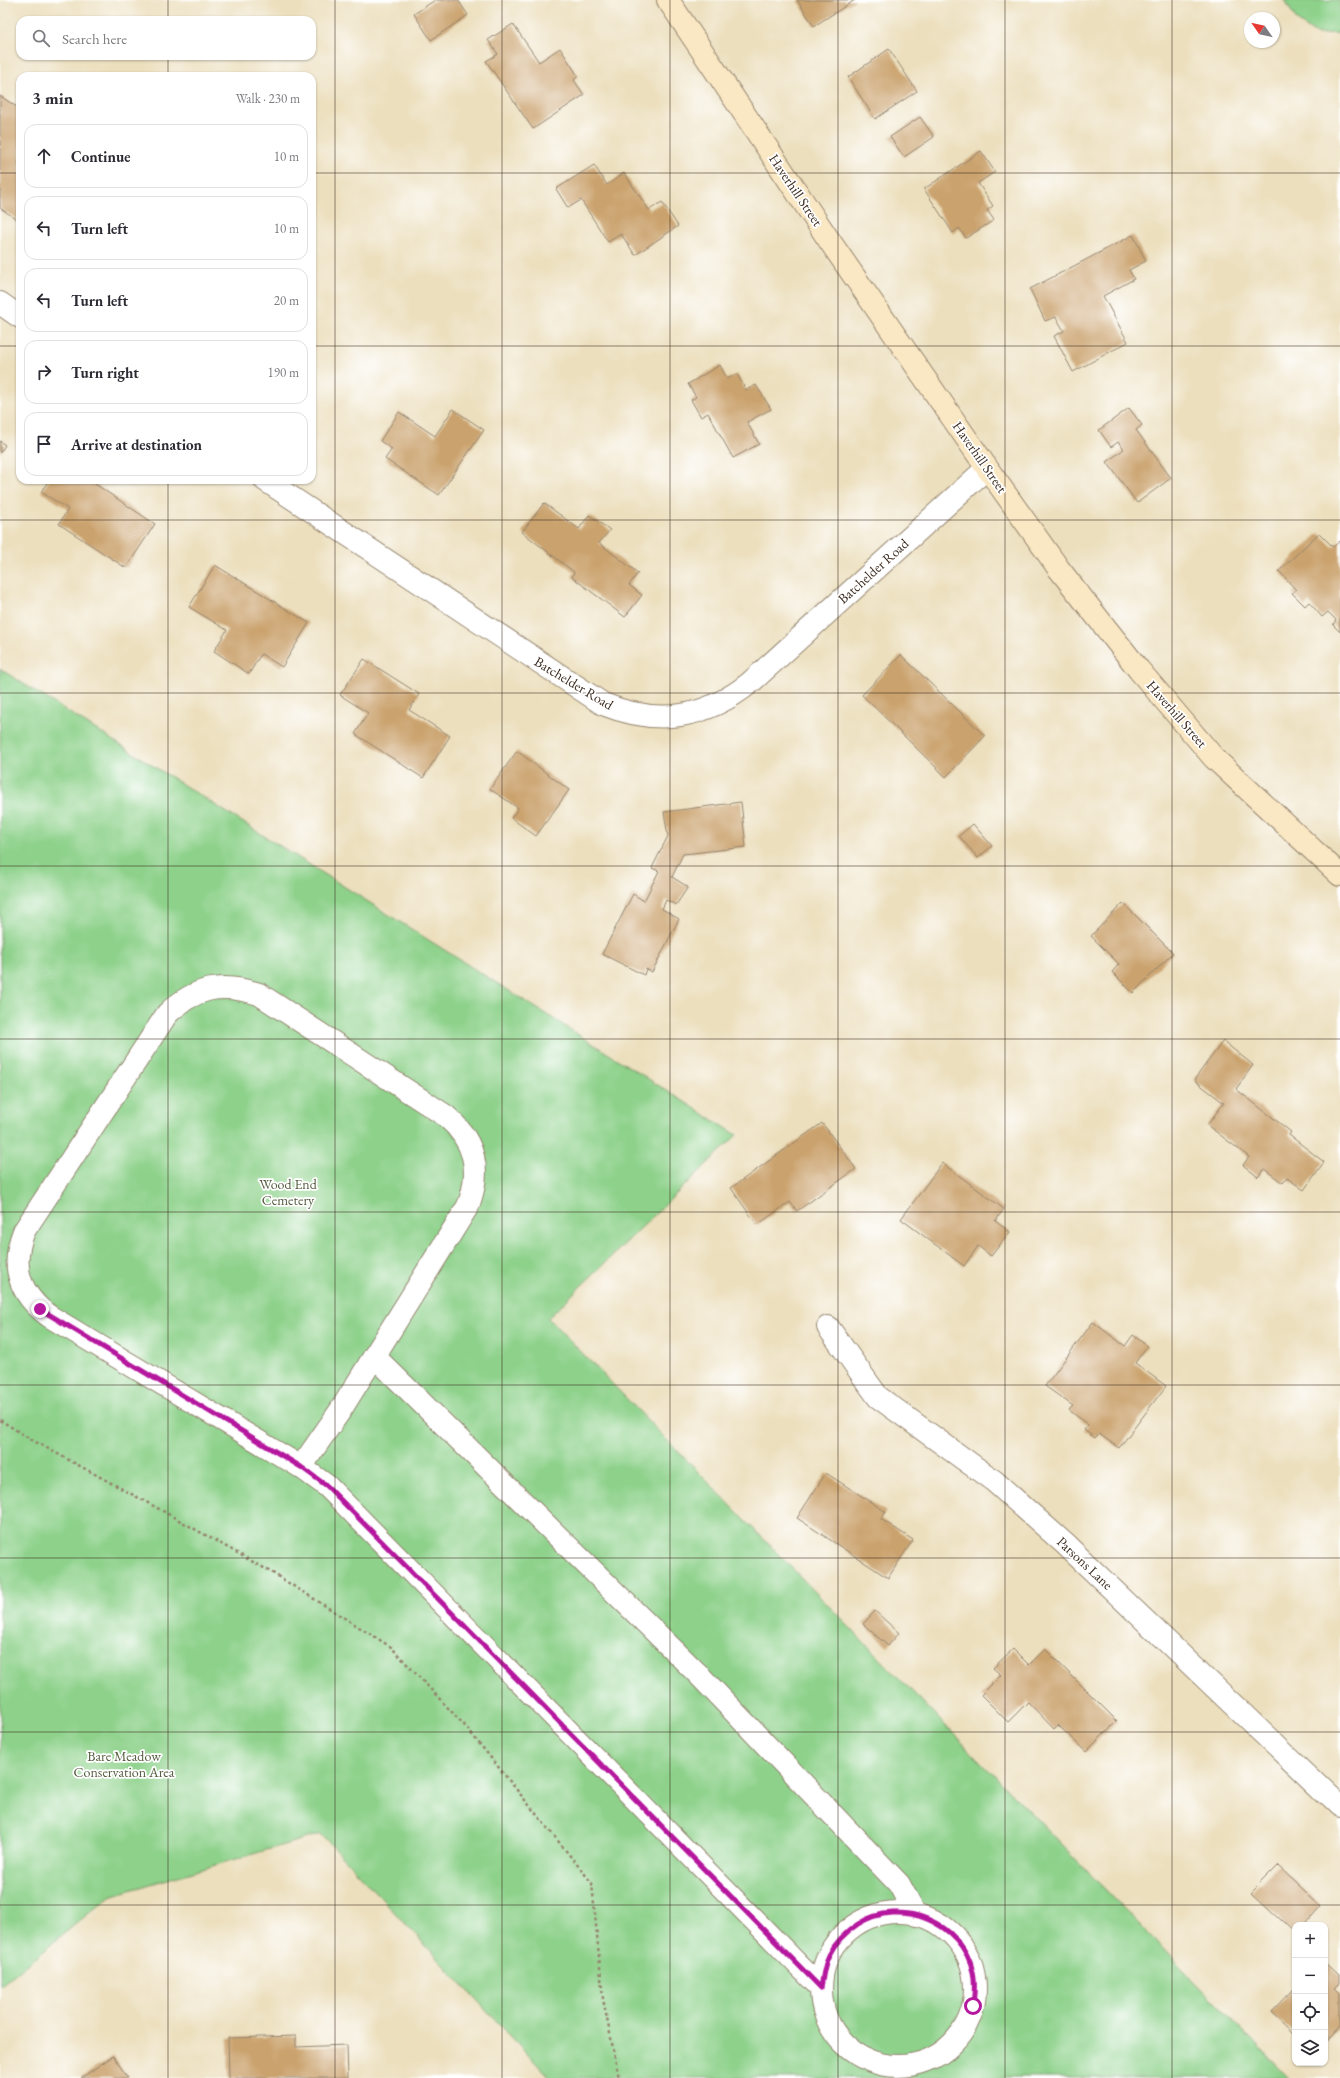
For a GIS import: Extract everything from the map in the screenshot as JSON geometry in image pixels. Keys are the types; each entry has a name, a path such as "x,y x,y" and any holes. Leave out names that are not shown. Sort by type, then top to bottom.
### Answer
{"main road":[{"name":"Haverhill Street","path":"668,0 831,243 987,468 1073,587 1139,670 1204,746 1340,875"}],"street":[{"path":"0,303 16,314"},
{"name":"Batchelder Road","path":"271,484 603,704 637,715 672,717 706,710 732,696 751,682 987,468"},
{"path":"301,1467 340,1411 468,1206 475,1185 476,1174 472,1152 462,1131 446,1116 259,994 247,990 228,988 210,989 198,992 176,1005 160,1024 24,1231 18,1251 19,1273 22,1283 33,1302 49,1316 301,1467 327,1486 821,1988"},
{"name":"Parsons Lane","path":"828,1327 878,1397 961,1455 1006,1491 1065,1544 1340,1807"},
{"path":"374,1356 699,1675 899,1884 916,1914"},
{"path":"899,1912 916,1914 932,1920 946,1929 968,1956 973,1972 975,1990 972,2011 960,2035 949,2047 936,2056 921,2063 911,2072 873,2062 859,2056 846,2046 835,2034 827,2020 822,2004 821,1988 829,1955 839,1940 852,1928 866,1919 882,1914 899,1912"}],"path":[{"path":"0,1420 32,1440 271,1572 391,1647 466,1727 592,1883 603,1999 619,2078"}],"green space":[{"path":"1285,0 1340,0 1340,33 1316,34 1297,21"},
{"name":"Wood End Cemetery","path":"0,669 737,1135 548,1318 1289,2078 550,2078 321,1834 110,1896 0,1986"}],"building":[{"path":"435,0 458,0 468,15 431,40 414,14"},
{"path":"797,0 855,0 814,26"},
{"path":"513,24 539,62 560,48 578,76 574,80 584,95 533,129 486,61 498,54 488,40"},
{"path":"889,49 917,91 875,119 848,77"},
{"path":"0,96 16,106 16,219 0,208"},
{"path":"920,117 934,137 904,157 890,137"},
{"path":"981,151 995,172 978,183 993,206 987,210 994,220 966,238 959,228 953,233 924,189"},
{"path":"594,165 607,185 624,173 649,210 662,202 678,226 635,255 621,234 608,242 581,200 568,208 556,189"},
{"path":"1133,235 1146,261 1129,270 1134,279 1103,296 1128,342 1073,372 1054,336 1064,331 1056,317 1045,321 1030,289"},
{"path":"720,365 727,379 737,374 746,390 756,385 771,409 747,422 759,444 733,458 708,413 701,417 691,400 696,397 688,384"},
{"path":"1129,408 1142,425 1136,430 1171,478 1137,503 1107,462 1124,449 1118,442 1111,447 1099,430"},
{"path":"453,409 484,430 439,495 385,459 392,449 380,441 399,412 435,436"},
{"path":"0,441 5,445 0,453"},
{"path":"46,484 95,484 155,524 126,568 59,524 68,509 41,492"},
{"path":"544,503 579,529 589,515 610,530 599,543 638,573 629,585 642,595 625,617 572,577 574,572 522,532"},
{"path":"1319,533 1333,547 1340,541 1340,632 1333,625 1336,620 1328,612 1322,617 1309,602 1305,606 1292,593 1296,590 1279,571"},
{"path":"215,565 309,623 282,667 261,654 249,674 214,651 227,630 189,607"},
{"path":"901,655 985,736 946,777 862,695"},
{"path":"364,659 419,694 409,710 450,736 423,778 355,734 368,713 340,695"},
{"path":"517,751 569,790 536,836 511,818 518,808 490,789"},
{"path":"741,802 746,847 683,854 672,877 688,887 676,905 666,900 662,909 679,919 652,972 646,969 644,975 602,954 633,894 644,901 659,871 652,868 668,836 664,812"},
{"path":"973,824 992,846 978,858 959,836"},
{"path":"1123,903 1173,953 1133,993 1112,972 1119,964 1091,936"},
{"path":"1223,1041 1253,1065 1236,1089 1291,1132 1289,1135 1324,1162 1304,1190 1287,1178 1283,1183 1264,1169 1258,1177 1243,1165 1249,1157 1207,1125 1224,1103 1194,1080"},
{"path":"822,1123 856,1169 797,1211 790,1202 757,1225 731,1188"},
{"path":"942,1163 1004,1209 995,1221 1010,1232 991,1256 978,1246 964,1266 901,1219"},
{"path":"1093,1322 1125,1346 1133,1335 1147,1346 1135,1363 1166,1386 1119,1448 1099,1434 1095,1438 1084,1430 1088,1425 1069,1410 1073,1406 1045,1386"},
{"path":"826,1473 886,1512 881,1519 913,1540 888,1578 797,1518"},
{"path":"875,1611 899,1633 888,1646 863,1624"},
{"path":"1013,1649 1029,1665 1045,1649 1117,1721 1086,1752 1058,1725 1054,1729 1028,1702 1008,1722 981,1695 1001,1675 993,1668"},
{"path":"1278,1865 1321,1905 1306,1922 1292,1922 1292,1930 1251,1892"},
{"path":"1328,1965 1340,1976 1340,1985 1335,1990 1340,1995 1340,2026 1328,2039"},
{"path":"1292,1990 1292,2032 1271,2012"},
{"path":"296,2036 296,2047 347,2045 348,2078 229,2078 228,2038"},
{"path":"113,2056 128,2078 81,2078"}],"route":[{"path":"40,1309 49,1316 301,1467 327,1486 821,1988 829,1955 839,1940 852,1928 866,1919 882,1914 899,1912 916,1914 932,1920 946,1929 968,1956 973,1972 975,1990 973,2006"}],"park label":[{"name":"Bare Meadow Conservation Area","path":"124,1764"}]}
